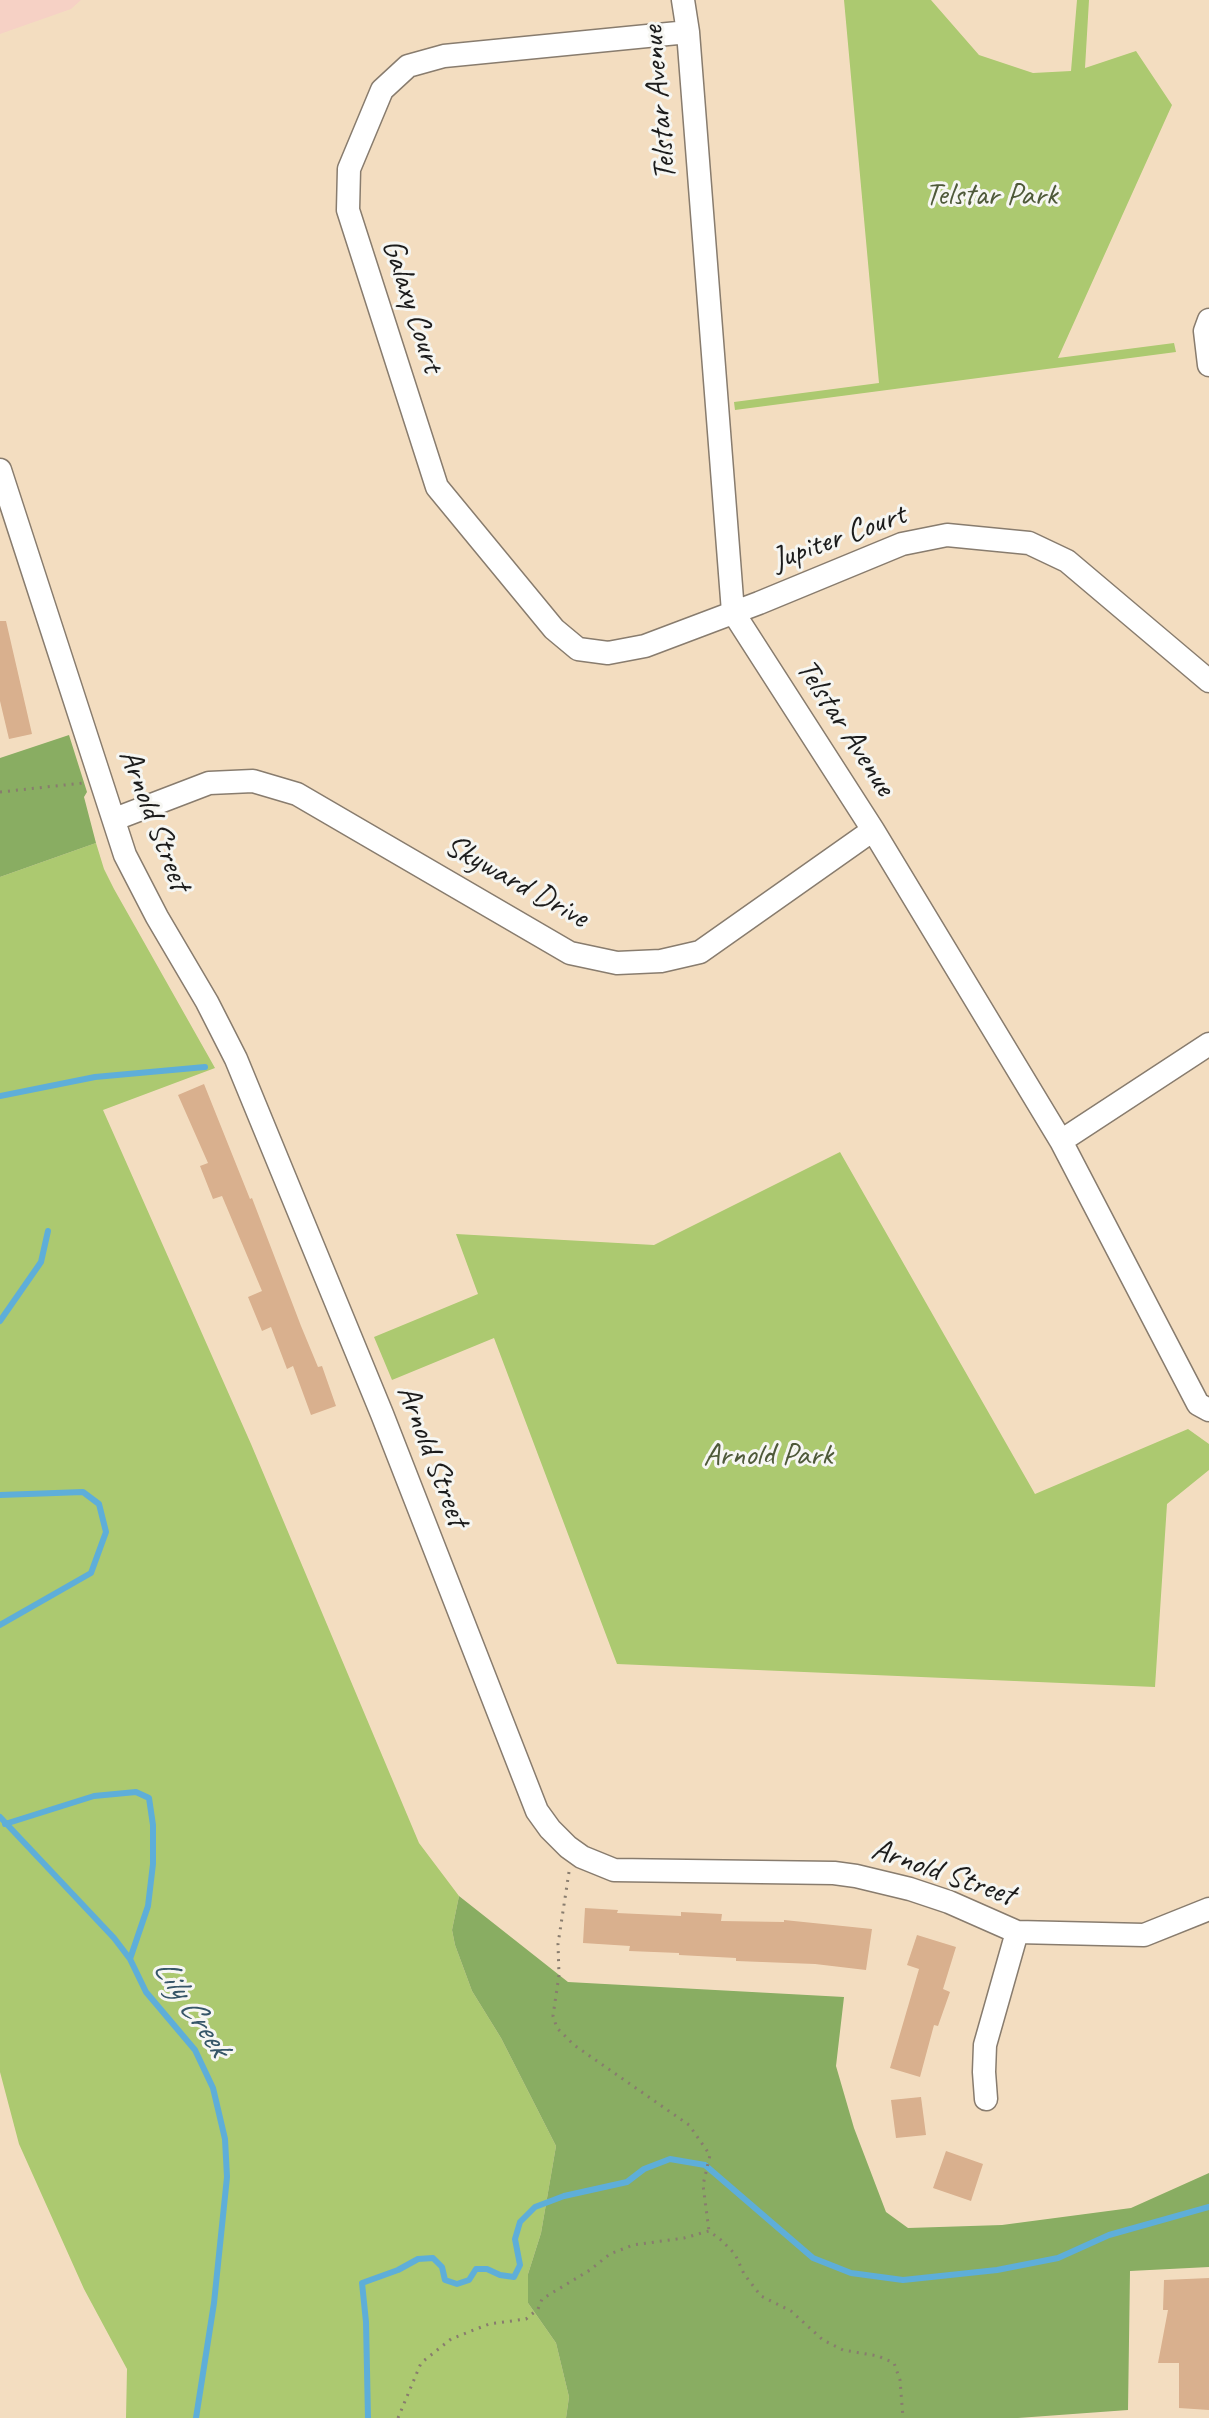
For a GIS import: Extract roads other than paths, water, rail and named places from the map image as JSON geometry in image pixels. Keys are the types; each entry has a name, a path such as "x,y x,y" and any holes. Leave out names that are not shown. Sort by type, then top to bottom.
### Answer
{"street":[{"name":"Telstar Avenue","path":"683,0 733,612 873,830 1061,1141 1198,1404 1209,1410"},
{"name":"Galaxy Court","path":"688,32 444,56 408,66 382,90 349,169 348,210 437,487 554,629 578,649 608,653 645,646 733,612"},
{"path":"1209,320 1205,331 1209,365"},
{"name":"Arnold Street","path":"0,470 8,524 103,781 125,855 236,1059 377,1400 537,1811 550,1829 572,1851 614,1870 834,1873 856,1876 949,1902 1017,1932 1144,1935 1209,1909"},
{"name":"Jupiter Court","path":"733,612 902,544 947,535 1029,543 1067,561 1209,681"},
{"name":"Skyward Drive","path":"115,819 209,783 253,781 297,794 570,953 617,963 661,961 700,952 873,830"},
{"path":"1061,1141 1209,1044"},
{"path":"986,2099 985,2045 1017,1932"}],"waterway":[{"path":"0,1096 95,1077 205,1067"},
{"path":"0,1321 41,1262 48,1231"},
{"path":"0,1495 83,1492 99,1504 106,1532 91,1573 0,1625"},
{"path":"5,1824 94,1796 136,1792 149,1798 153,1864 148,1906 130,1959"},
{"name":"Lily Creek","path":"0,1817 114,1938 130,1959 146,1992 195,2050 213,2088 225,2139 227,2177 214,2303 196,2418"},
{"path":"368,2418 362,2283 418,2259 433,2258 442,2267 445,2280 457,2284 469,2280 476,2269 514,2277 520,2265 515,2239 520,2222 535,2207 564,2196 627,2182 644,2169 670,2159 705,2165 813,2258 851,2273 903,2280 997,2270 1058,2258 1109,2235 1209,2207"}],"park label":[{"name":"Telstar Park","path":"991,196"},
{"name":"Arnold Park","path":"768,1456"}]}
